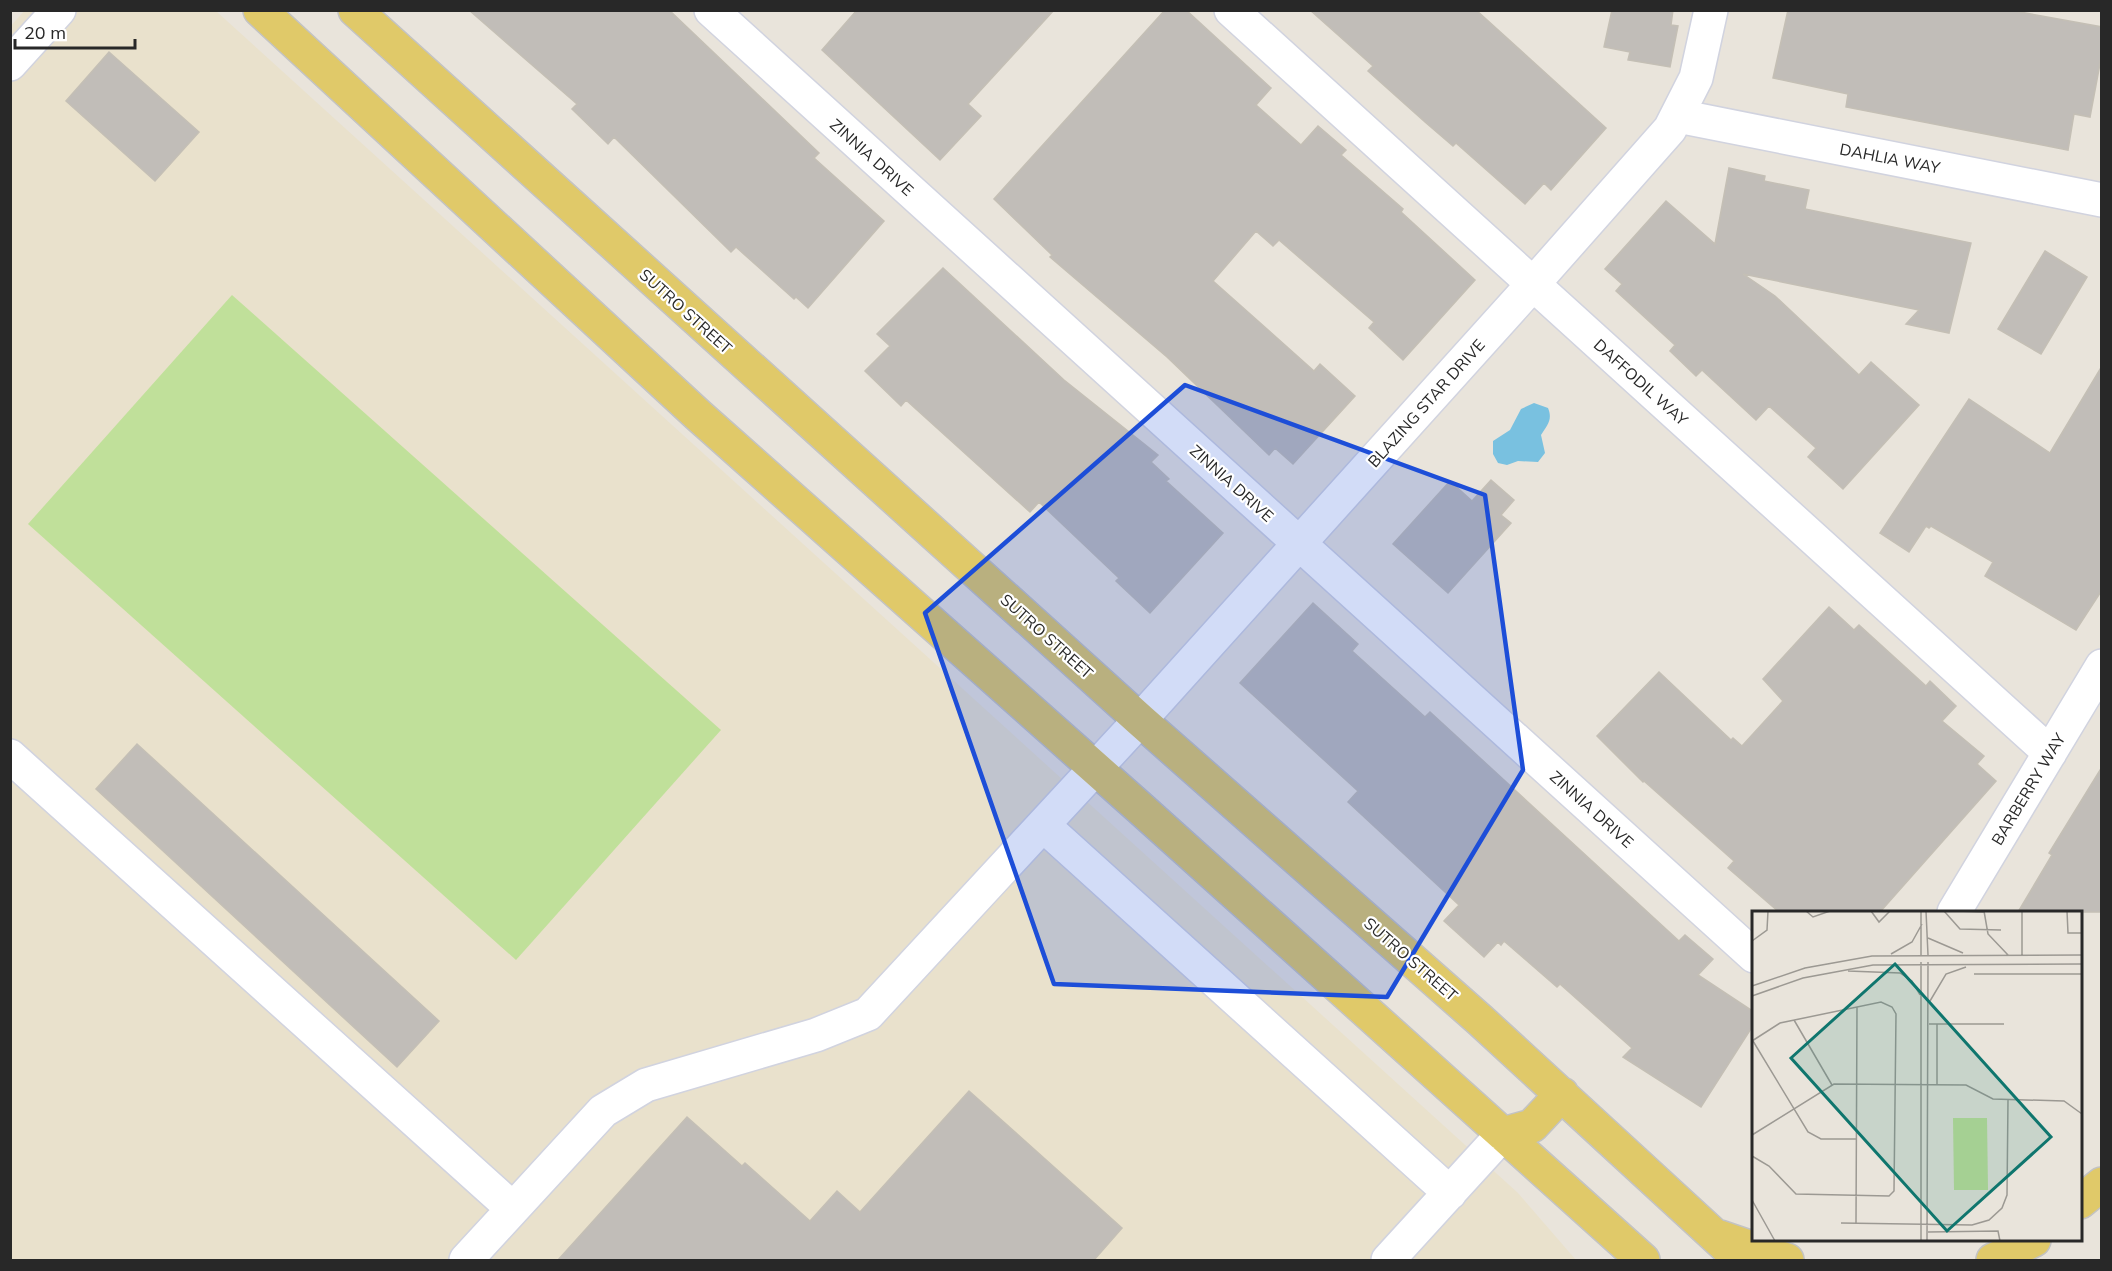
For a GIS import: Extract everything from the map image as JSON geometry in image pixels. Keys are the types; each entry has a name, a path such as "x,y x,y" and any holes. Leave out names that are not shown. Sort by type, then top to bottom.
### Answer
{"main road":[{"path":"260,10 698,415 1642,1260"},
{"name":"SUTRO STREET","path":"355,10 1140,720 1562,1094 1741,1260"},
{"path":"1503,1134 1532,1126 1562,1094"},
{"path":"2082,1200 2102,1184"},
{"path":"1710,1233 1787,1260"},
{"path":"1993,1260 2030,1241"}],"street":[{"path":"10,64 59,10"},
{"name":"ZINNIA DRIVE","path":"711,10 1752,954"},
{"name":"DAFFODIL WAY","path":"1231,10 2050,753"},
{"name":"BLAZING STAR DRIVE","path":"466,1260 603,1111 646,1085 816,1035 868,1014 1140,720 1670,129 1696,78 1711,10"},
{"name":"DAHLIA WAY","path":"1678,116 2102,200"},
{"name":"BARBERRY WAY","path":"1955,911 2102,666"},
{"path":"10,756 513,1209"},
{"path":"1043,825 1450,1193"},
{"path":"1388,1260 1503,1134"}],"highlighted area":[{"path":"1185,385 1485,495 1523,770 1387,997 1054,984 925,613"}],"shaded area":[{"path":"25,10 216,11 1518,1193 1576,1260 11,1260 10,27"}],"green space":[{"path":"232,295 721,730 516,960 28,524"}],"water":[{"path":"1534,403 1548,408 1550,416 1541,435 1545,453 1538,462 1518,461 1507,465 1498,463 1493,454 1493,441 1510,430 1521,409"}],"building":[{"path":"469,10 669,10 819,153 814,158 884,221 808,308 796,297 794,299 736,247 731,252 614,137 608,144 572,109 577,104"},
{"path":"857,10 1054,10 968,104 981,116 940,160 822,50"},
{"path":"1165,10 1186,10 1271,88 1256,105 1301,145 1318,126 1346,150 1341,155 1403,209 1401,212 1475,280 1403,360 1369,328 1374,322 1279,240 1273,246 1256,231 1213,281 1314,371 1320,364 1355,396 1293,464 1275,448 1269,455 1167,357 1050,257 1052,255 994,199"},
{"path":"1310,10 1476,10 1606,128 1551,190 1544,183 1525,204 1456,143 1453,146 1368,71 1373,66"},
{"path":"1612,10 1673,10 1671,25 1678,26 1670,67 1628,60 1630,52 1604,47"},
{"path":"1788,10 2009,10 2102,27 2102,53 2090,117 2074,114 2068,150 1846,107 1848,94 1773,78"},
{"path":"109,52 199,132 155,181 66,101"},
{"path":"1729,168 1765,176 1764,181 1809,190 1805,209 1971,243 1949,333 1906,324 1919,310 1743,274 1775,296 1859,375 1871,362 1919,405 1843,489 1808,457 1816,448 1769,406 1756,420 1702,370 1696,376 1670,351 1675,345 1616,291 1622,284 1605,269 1666,201 1715,244"},
{"path":"2045,251 2087,277 2041,354 1998,329"},
{"path":"943,268 1064,380 1158,455 1151,462 1169,479 1166,481 1223,533 1150,613 1116,581 1119,578 1039,502 1030,512 906,400 901,406 865,371 890,346 877,334"},
{"path":"2102,366 2102,590 2076,630 1985,576 1993,562 1931,526 1929,528 1926,526 1909,552 1880,533 1969,399 2050,453"},
{"path":"1491,480 1514,500 1501,515 1511,523 1448,593 1393,544 1450,481 1472,501"},
{"path":"1313,603 1358,644 1352,651 1425,717 1430,712 1679,941 1685,935 1713,959 1698,975 1752,1011 1752,1027 1701,1107 1623,1057 1632,1048 1560,984 1557,987 1504,941 1501,945 1498,942 1484,957 1444,921 1459,905 1348,802 1358,791 1240,683"},
{"path":"1829,607 1854,630 1859,625 1926,686 1930,681 1956,706 1942,721 1984,756 1977,764 1996,781 1881,911 1778,911 1728,868 1734,861 1643,782 1597,736 1659,672 1731,740 1733,738 1742,746 1783,701 1763,679"},
{"path":"137,744 439,1021 397,1067 96,789"},
{"path":"2102,767 2102,912 2019,911 2052,855 2049,853"},
{"path":"969,1091 1122,1228 1094,1260 558,1260 687,1117 742,1166 745,1163 810,1221 837,1191 860,1212"}]}
